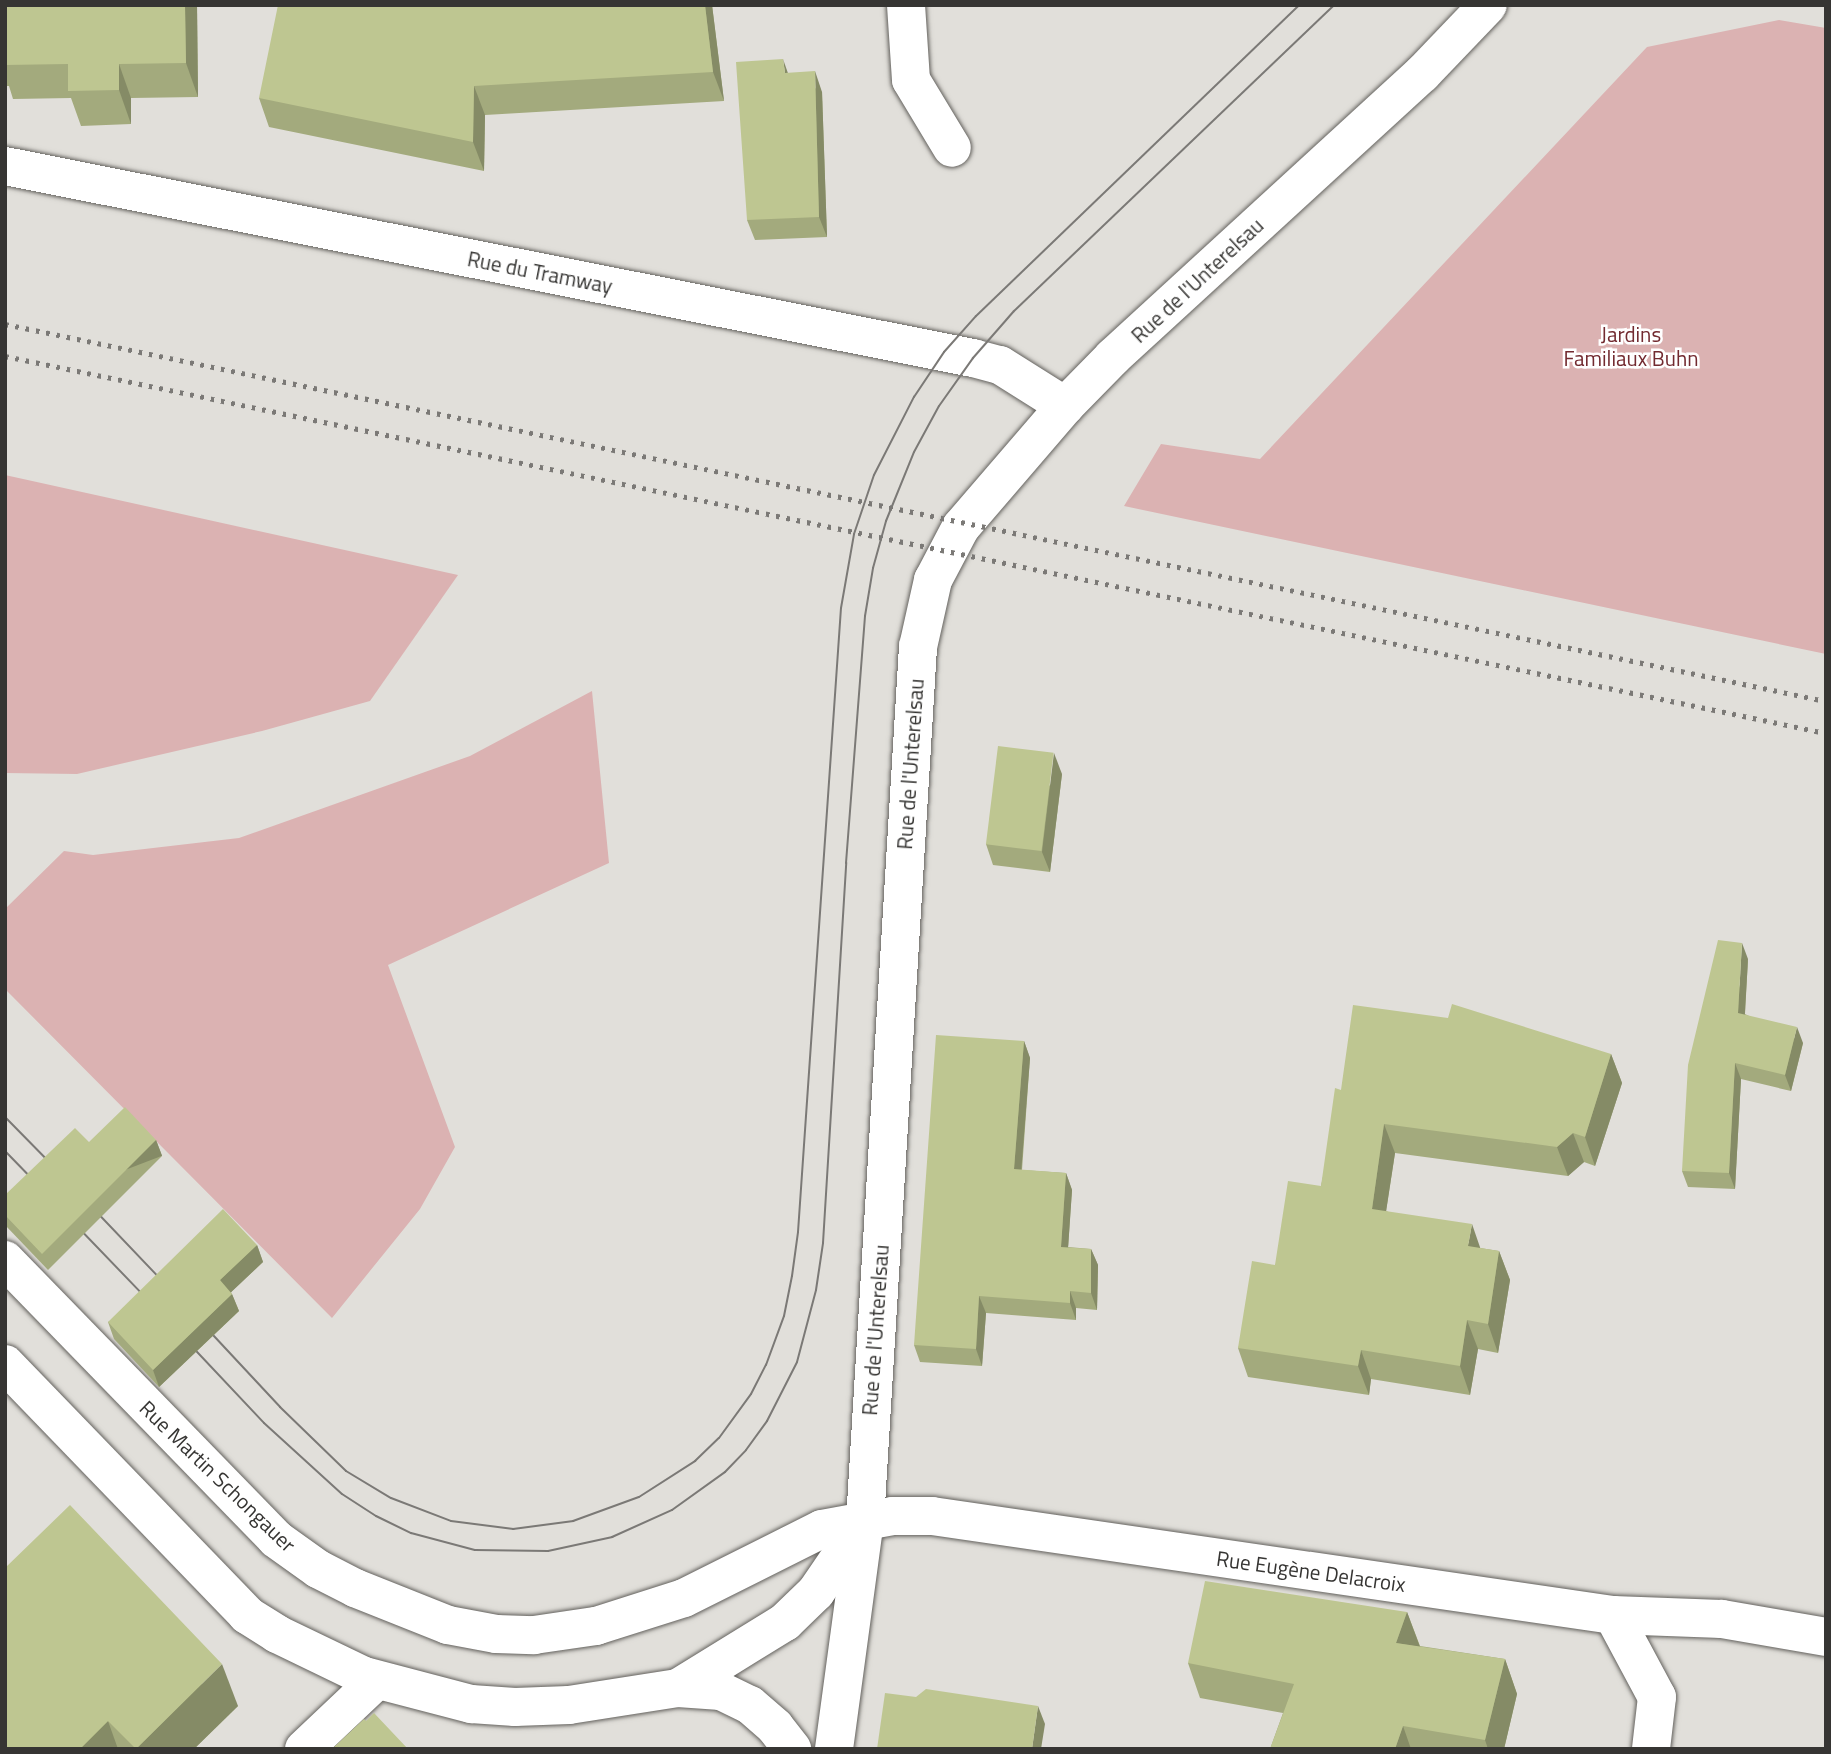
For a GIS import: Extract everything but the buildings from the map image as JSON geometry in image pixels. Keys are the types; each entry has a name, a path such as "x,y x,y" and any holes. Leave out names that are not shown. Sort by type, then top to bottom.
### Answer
{"street":[{"path":"906,5 911,80 952,148"},
{"name":"Rue de l'Unterelsau","path":"834,1749 864,1521 918,648 922,619 937,571 961,527 1065,406 1113,357 1422,74 1488,5"},
{"name":"Rue du Tramway","path":"5,166 973,358 1000,365 1065,406"},
{"name":"Rue Martin Schongauer","path":"5,1260 276,1539 318,1569 355,1588 448,1625 496,1634 534,1635 596,1626 684,1598 822,1529 864,1521"},
{"path":"5,1364 247,1615 311,1651 377,1680 471,1704 515,1707 569,1705 678,1688 721,1691 750,1705 775,1727 792,1749"},
{"name":"Rue Eugène Delacroix","path":"864,1521 893,1516 932,1516 1613,1615 1722,1619 1826,1637"},
{"path":"678,1688 785,1622 816,1592 864,1521"},
{"path":"1613,1615 1657,1697 1651,1749"},
{"path":"304,1749 377,1680"}],"green space":[{"name":"Jardins Familiaux Buhn","path":"1779,20 1826,28 1826,654 1124,506 1161,444 1260,459 1647,47"},
{"path":"5,475 458,575 370,701 262,731 77,774 5,773"},
{"path":"592,691 609,863 388,965 455,1147 420,1209 332,1318 5,989 5,909 64,851 93,855 239,838 470,756"}],"tram line":[{"path":"199,1320 280,1407 346,1471 391,1498 451,1521 513,1529 573,1521 639,1497 695,1461 719,1438 751,1394 766,1365 784,1316 792,1276 798,1232 841,608 854,534 874,475 914,397 944,352 976,316 1299,5"},
{"path":"183,1337 264,1423 342,1494 376,1516 411,1533 475,1550 548,1551 612,1537 672,1510 725,1472 746,1450 767,1421 797,1362 816,1290 823,1243 846,863 865,616 873,568 886,521 914,452 939,406 973,358 1014,311 1334,5"},
{"path":"5,1117 57,1170"},
{"path":"5,1151 41,1188"},
{"path":"88,1203 170,1289"},
{"path":"72,1221 152,1304"}],"railway":[{"path":"5,324 1826,701"},
{"path":"5,356 1826,733"}]}
